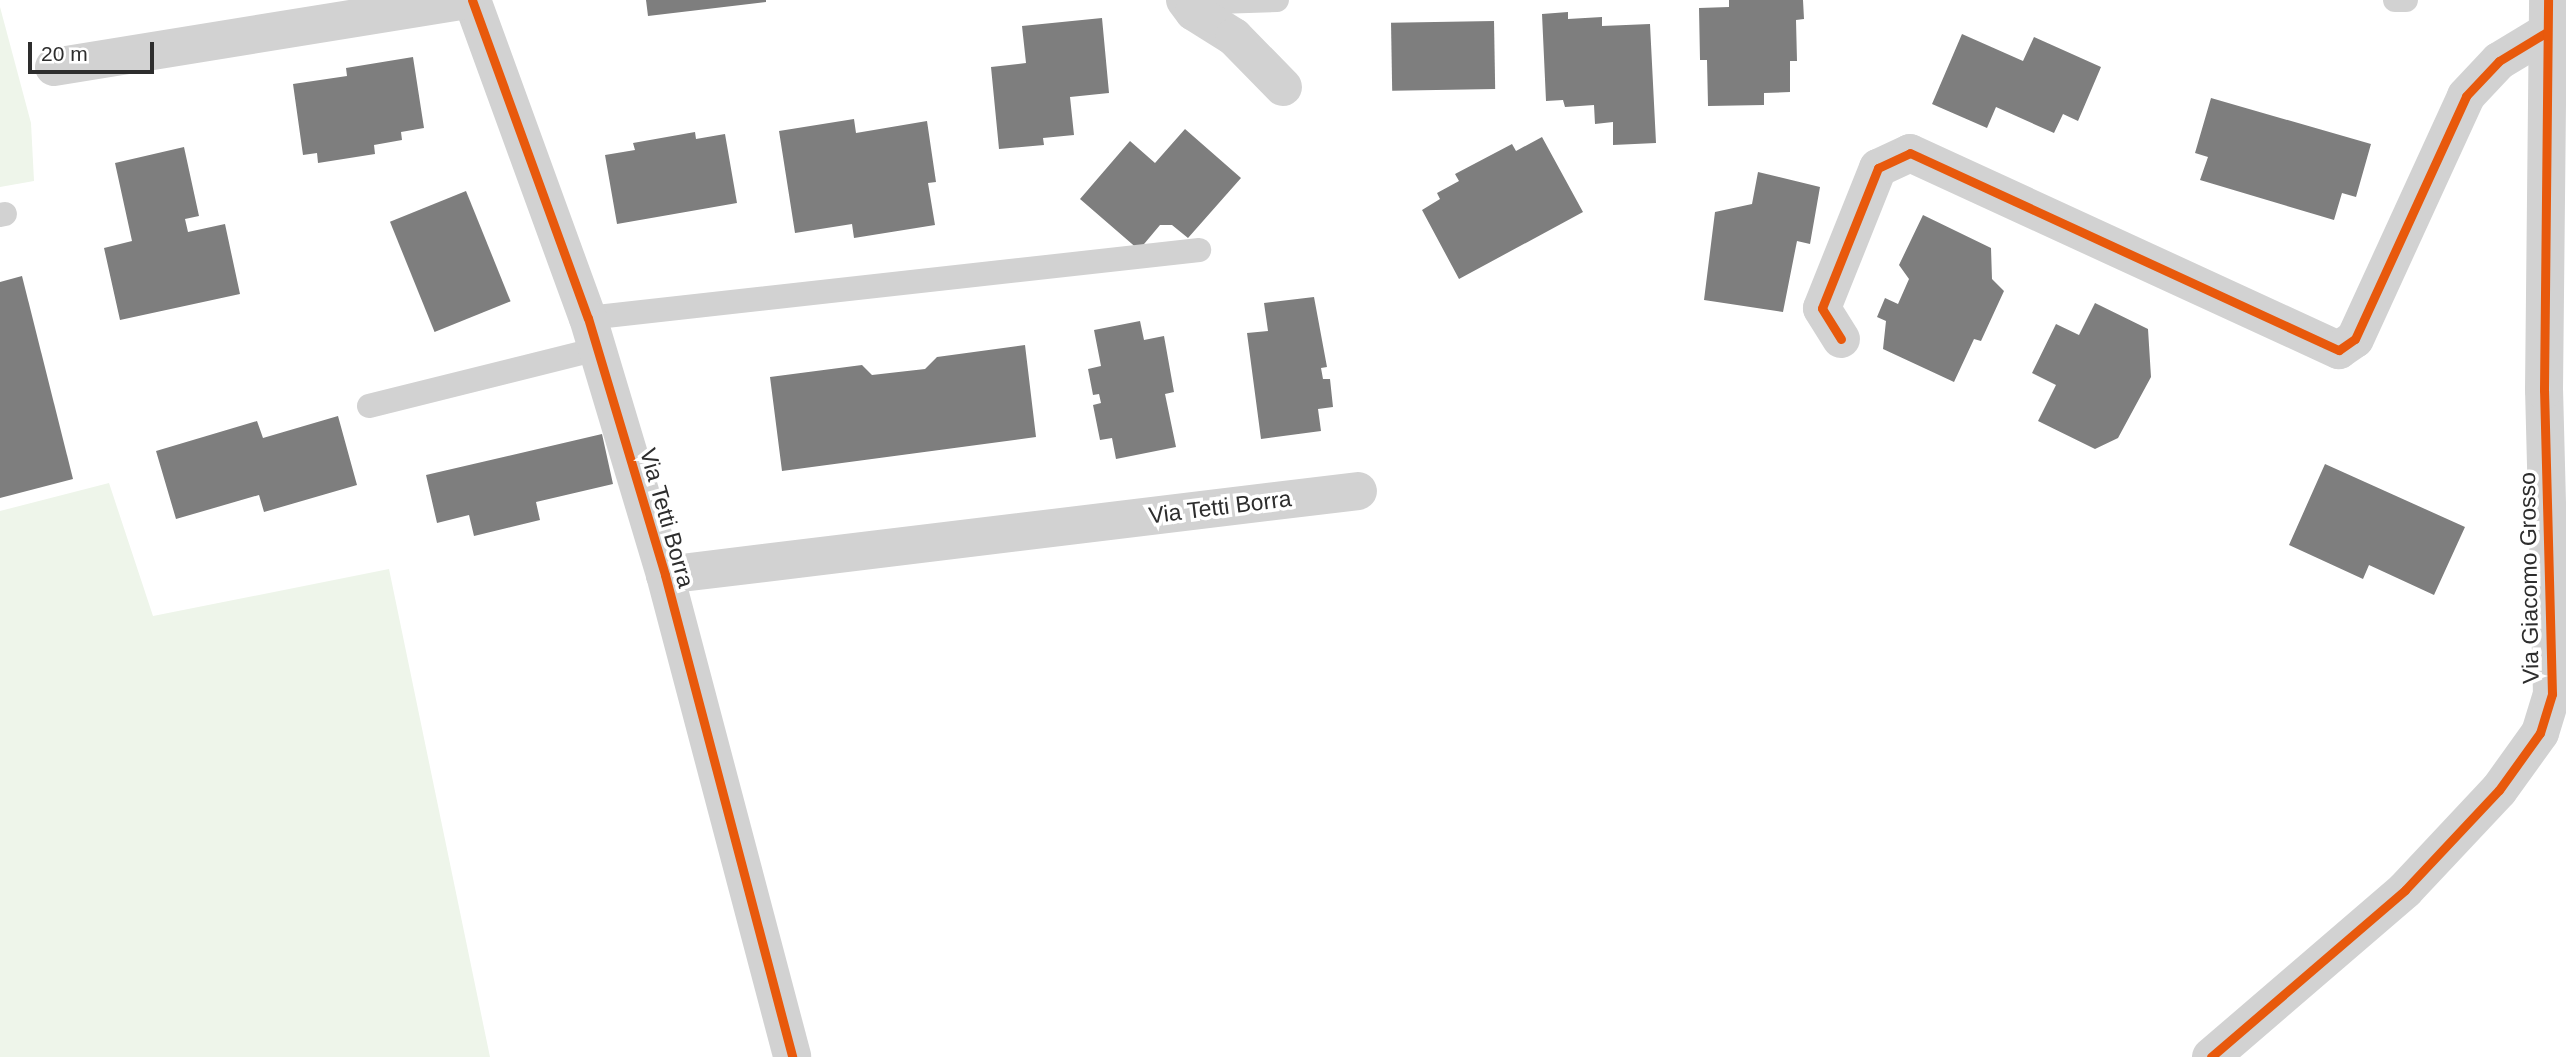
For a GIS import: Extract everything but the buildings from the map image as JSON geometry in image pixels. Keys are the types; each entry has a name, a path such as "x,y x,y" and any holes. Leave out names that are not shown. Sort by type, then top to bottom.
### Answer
{"street":[{"path":"54,67 466,0"},
{"name":"Via Tetti Borra","path":"472,0 593,334 665,575 792,1057"},
{"path":"1206,1 1234,37 1283,87"},
{"path":"1841,339 1822,308 1878,168 1910,153 2339,349 2355,340 2466,96 2547,16"},
{"name":"Via Giacomo Grosso","path":"2211,1057 2404,890 2499,790 2540,733 2552,694 2555,390 2555,226 2547,16"},
{"name":"Via Tetti Borra","path":"665,575 1358,491"}],"lane":[{"path":"1206,1 1277,0"},
{"path":"2395,0 2406,0"},
{"path":"369,406 593,334 1199,250"}],"shaded area":[{"path":"0,7 31,123 34,181 0,187"},
{"path":"109,483 153,616 389,569 490,1057 0,1057 0,511"}],"cycle path":[{"path":"472,0 588,318 665,575 792,1057"},
{"path":"2211,1057 2405,890 2499,790 2540,733 2552,694 2544,390 2548,0"},
{"path":"1841,339 1822,308 1878,168 1910,153 2339,350 2355,339 2466,96 2499,61 2547,32"}]}
